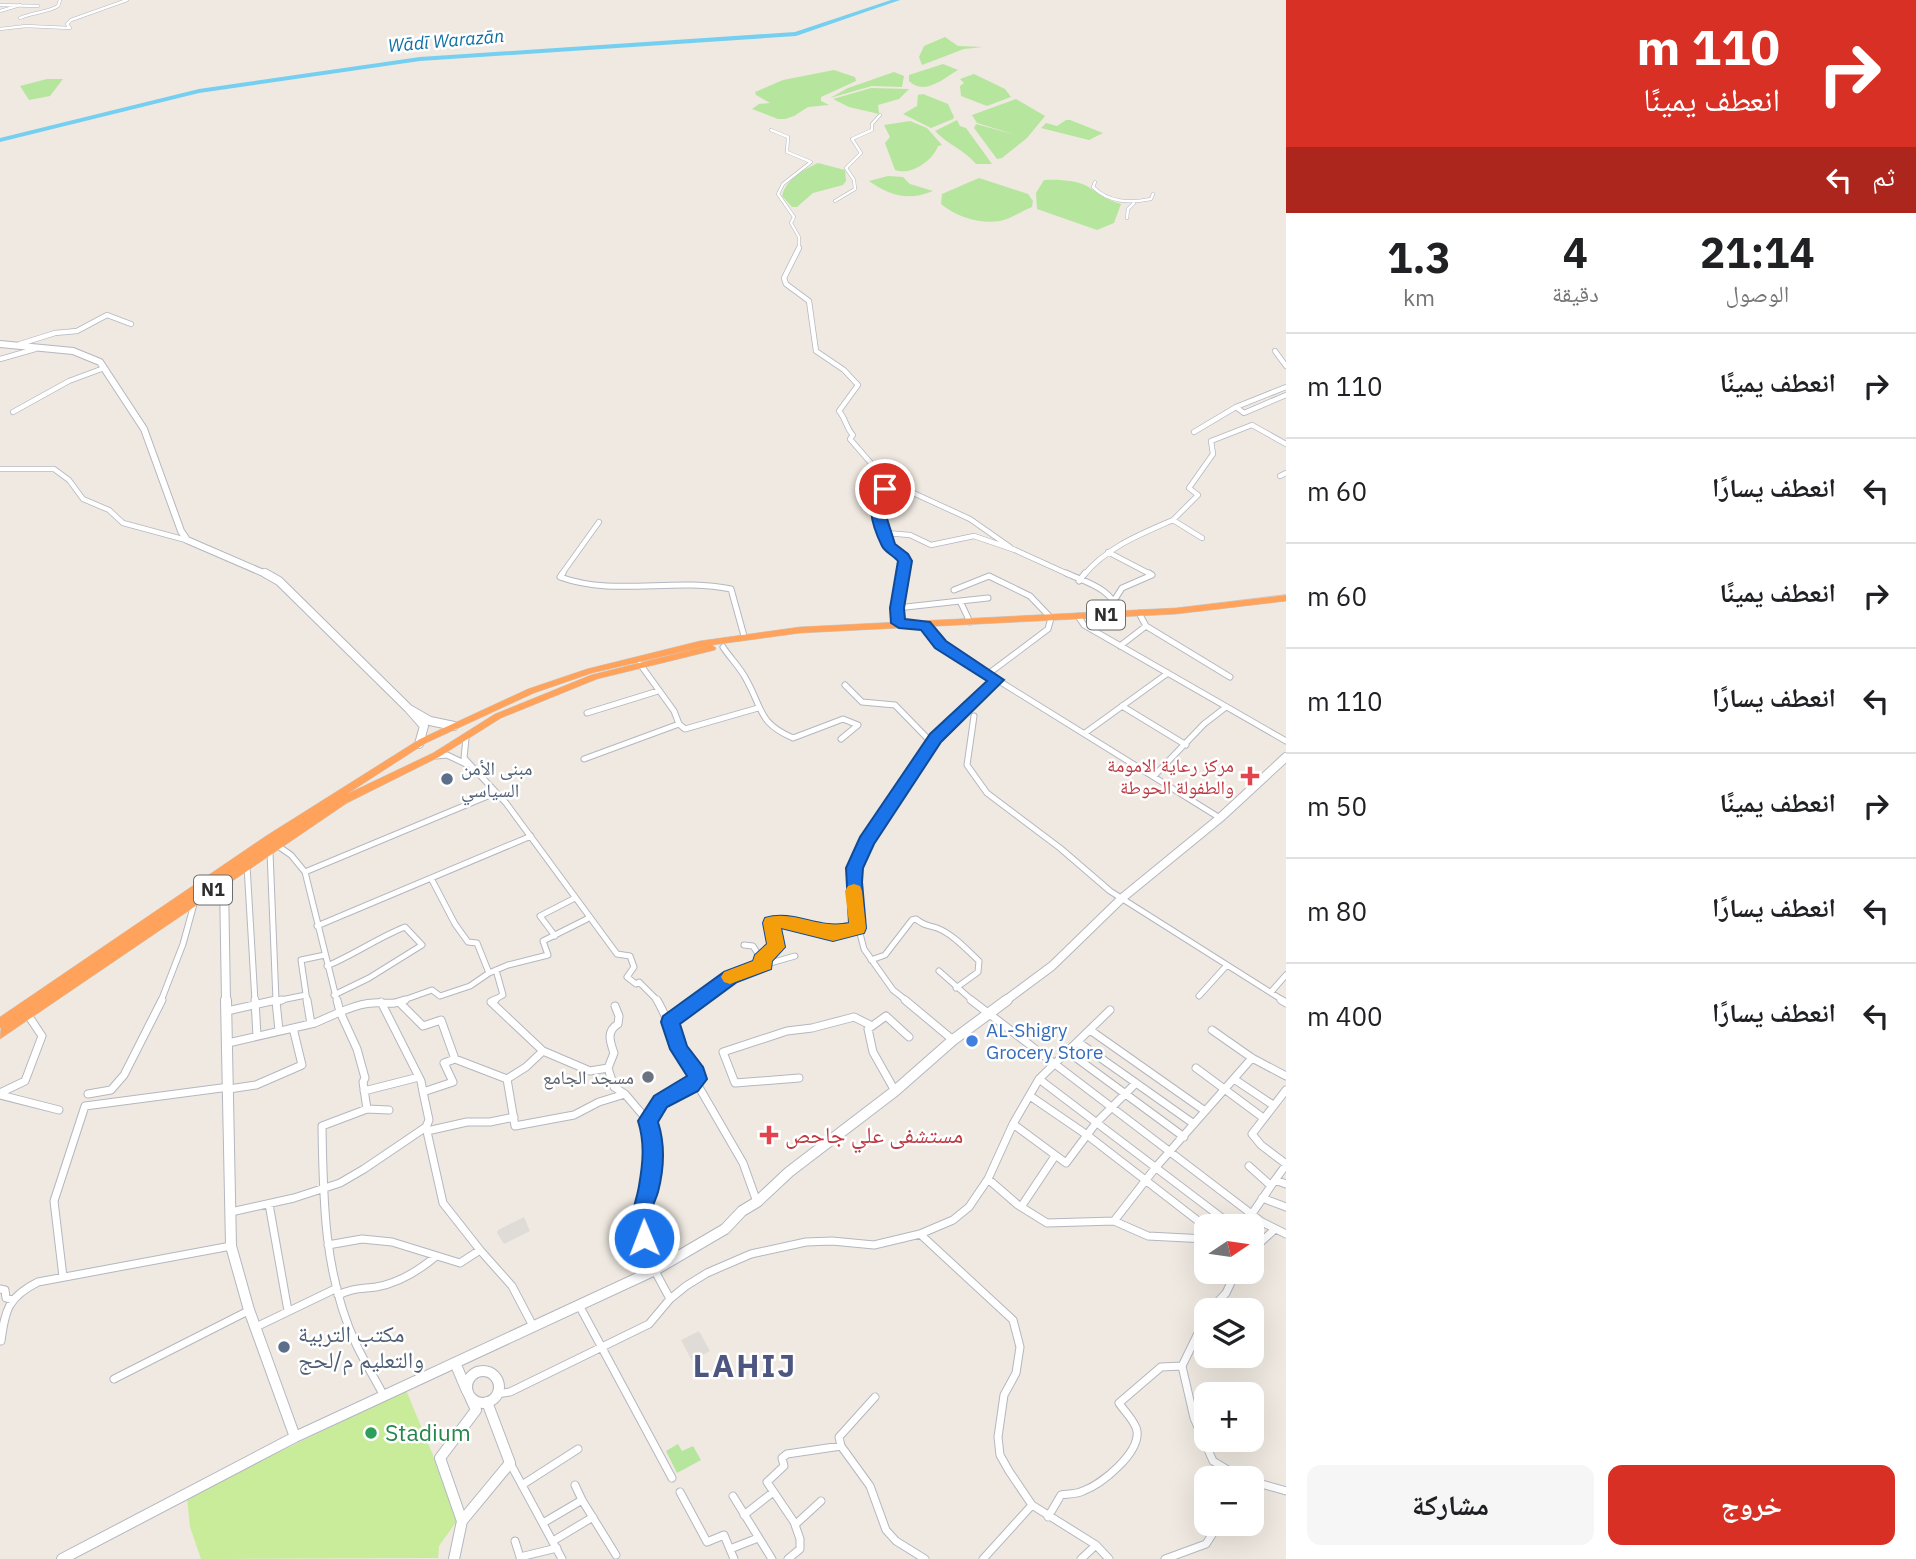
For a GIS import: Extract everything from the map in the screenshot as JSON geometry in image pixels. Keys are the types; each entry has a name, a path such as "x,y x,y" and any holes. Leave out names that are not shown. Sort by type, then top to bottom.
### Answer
{"highway":[{"name":"N1","path":"0,1034 344,800 433,757 498,716 564,687 640,664 723,647 925,625 1139,613 1286,598"},
{"name":"N1","path":"0,1023 270,839 419,744 531,691 659,652 744,636 899,623 925,625"},
{"path":"454,726 463,725 469,728 470,733 466,738"},
{"path":"419,744 416,748 418,753 424,757 433,757"}],"street":[{"path":"0,12 30,0"},
{"path":"20,18 37,11 49,11 58,6 60,0"},
{"path":"101,8 113,0 120,2"},
{"path":"0,29 27,26 52,30 70,28 67,24 71,20 127,0"},
{"path":"1,1 38,6"},
{"path":"10,22 15,28"},
{"path":"835,201 855,188 854,180 846,168 861,153 852,139 872,130 872,124 880,115"},
{"path":"771,130 788,137 787,152 811,162 783,184 778,194 794,217 791,223 799,235 801,245 784,278 786,284 809,301 812,327 818,340 816,351 836,363 858,385 839,411 853,435 850,439 875,465 885,484 885,489 876,500 876,506 888,546 904,556 905,561 897,608 899,623"},
{"path":"1095,182 1093,187 1103,195 1135,203"},
{"path":"1127,218 1128,209 1135,203 1151,199 1153,194"},
{"path":"20,344 55,333 76,331 107,315 131,324"},
{"path":"0,344 41,346 89,356 100,362 144,429 181,531 187,540"},
{"path":"0,359 41,346"},
{"path":"1275,351 1286,366"},
{"path":"13,412 40,395 76,380 84,373 104,368"},
{"path":"1195,432 1236,407 1286,387"},
{"path":"1236,407 1244,413 1286,396"},
{"path":"1079,581 1091,565 1108,552 1173,520 1198,495 1189,488 1195,475 1213,454 1211,441 1252,425 1286,444"},
{"path":"0,469 54,469 69,480 83,499 110,510 123,523 187,540 279,581 424,726 419,744"},
{"path":"1280,476 1286,473"},
{"path":"885,484 898,486 970,519 1012,550"},
{"path":"1173,520 1202,538"},
{"path":"599,522 560,577 572,582 620,589 667,583 712,585 732,589 744,636"},
{"path":"886,533 910,535 930,545 974,536 1105,591 1115,598 1120,614"},
{"path":"1108,552 1152,576 1122,588 1115,598"},
{"path":"954,590 989,576 1017,587 1043,605 1051,618 1048,629 988,674"},
{"path":"897,608 988,598"},
{"path":"960,601 970,622"},
{"path":"1139,613 1146,626 1230,677"},
{"path":"1078,616 1084,625 1286,741"},
{"path":"925,625 940,645 1220,818"},
{"path":"1120,646 1146,626"},
{"path":"723,647 739,668 758,708 773,731 793,738 843,719 858,724 841,739"},
{"path":"640,664 685,729 758,708"},
{"path":"1085,733 1168,673"},
{"path":"953,1040 893,990 871,960 858,928 853,882 855,868 866,842 932,743 997,680"},
{"path":"845,685 862,702 895,705 932,743"},
{"path":"587,713 658,691"},
{"path":"1122,706 1186,744"},
{"path":"1154,776 1204,724 1226,707"},
{"path":"409,709 430,722 454,726"},
{"path":"974,716 967,765 987,793 1122,898 1286,1003"},
{"path":"584,759 679,724"},
{"path":"466,738 464,758 479,772 531,836 587,919 617,954 630,956 634,967 627,977 636,984 639,982 654,995 670,1022 679,1049 696,1073 696,1082 734,1143 744,1169 750,1175 757,1202"},
{"path":"433,757 453,757 479,772"},
{"path":"62,1559 295,1437 384,1395 484,1353 655,1270 725,1229 742,1211 757,1202 789,1172 895,1091 953,1040 1052,965 1122,898 1220,818 1286,757"},
{"path":"305,872 495,793"},
{"path":"317,926 432,880 531,836"},
{"path":"279,1031 276,1001 274,849 291,855 305,872 334,995 357,1049 365,1077 367,1109"},
{"path":"247,866 257,1036"},
{"path":"432,880 468,942 477,943 503,995 491,1002 513,1026 535,1041 542,1051 572,1063 580,1063 590,1071 608,1068"},
{"path":"225,882 225,1043 229,1088 231,1246 249,1310 295,1437"},
{"path":"555,936 540,916 573,899"},
{"path":"88,1094 104,1093 114,1088 132,1060 150,1027 183,943 194,904"},
{"path":"225,1043 311,1024 341,1012 381,1002 388,1006 400,1003 406,998 432,990 440,996 470,986 492,971 548,955 543,941 587,919"},
{"path":"871,960 885,955 916,919 924,926 937,928 961,944 979,961 978,972 956,988"},
{"path":"763,962 777,947 771,923 782,921 833,934 858,928"},
{"path":"327,966 344,959 376,938 405,928 422,945 369,978 334,995"},
{"path":"744,945 752,946 763,962"},
{"path":"311,1024 301,960 325,956"},
{"path":"670,1022 730,977 763,962 795,956"},
{"path":"1199,996 1227,965"},
{"path":"939,971 956,988 1054,1065 1252,1214"},
{"path":"1271,992 1286,975"},
{"path":"225,1011 306,995"},
{"path":"381,1002 424,1092 429,1120 427,1129 443,1203 512,1286 534,1329"},
{"path":"400,1003 423,1026 441,1020 455,1059"},
{"path":"615,1006 619,1016 618,1024 613,1027 609,1038 614,1053 608,1068 614,1087 643,1112 653,1139 649,1190 640,1214 644,1238 655,1270 670,1299"},
{"path":"496,1376 485,1371 473,1374 469,1379 469,1394 475,1401 487,1402 497,1394 510,1392 649,1324 670,1299 707,1273 751,1254 806,1242 832,1241 874,1245 920,1234 953,1220 969,1207 988,1179 1013,1124 1039,1079 1110,1010"},
{"path":"0,1094 25,1082 42,1036 28,1015"},
{"path":"895,1091 871,1049 868,1032 870,1026 886,1016 909,1037"},
{"path":"799,1078 735,1083 723,1052 787,1031 812,1028 854,1017 870,1026"},
{"path":"63,1277 54,1202 85,1106 256,1084 302,1065 293,1028"},
{"path":"1090,1030 1205,1111"},
{"path":"1212,1030 1251,1058 1286,1076"},
{"path":"1078,1042 1194,1124"},
{"path":"507,1079 526,1067 542,1051"},
{"path":"1067,1051 1184,1137"},
{"path":"1114,1221 1251,1058"},
{"path":"424,1092 453,1082 444,1063 455,1059 507,1079"},
{"path":"1196,1068 1262,1117"},
{"path":"364,1091 419,1077"},
{"path":"507,1079 515,1126 574,1115 599,1102 625,1094"},
{"path":"1039,1079 1217,1214"},
{"path":"1234,1079 1273,1105"},
{"path":"648,1121 660,1101 696,1082"},
{"path":"1013,1124 1066,1163 1096,1123 1136,1083"},
{"path":"1254,1214 1286,1165 1261,1146 1252,1134 1262,1117 1286,1090"},
{"path":"0,1094 59,1110"},
{"path":"1030,1096 1087,1135 1194,1218"},
{"path":"384,1395 355,1342 337,1291 328,1245 323,1190 322,1126 367,1109 388,1110"},
{"path":"231,1212 323,1190 358,1173 404,1137 427,1129 514,1117"},
{"path":"1021,1207 1055,1156"},
{"path":"1248,1166 1273,1182 1286,1184"},
{"path":"988,1179 1021,1207 1047,1223 1114,1221 1148,1236 1194,1238"},
{"path":"1262,1199 1286,1207"},
{"path":"269,1204 272,1239 288,1311"},
{"path":"1264,1223 1286,1234"},
{"path":"1264,1239 1274,1230"},
{"path":"920,1234 1013,1320 1020,1347 1016,1373 1004,1395 999,1414 1000,1455 1032,1505 1096,1545 1109,1559"},
{"path":"328,1245 362,1239 392,1242 435,1257 460,1262 480,1250"},
{"path":"1,1342 4,1313 13,1300 30,1285 231,1246"},
{"path":"256,1327 337,1291 375,1287 399,1281 411,1276 435,1257"},
{"path":"0,1289 5,1290 6,1298 13,1300"},
{"path":"580,1307 672,1478"},
{"path":"114,1379 249,1310"},
{"path":"1194,1342 1182,1366 1194,1418 1213,1461 1221,1466"},
{"path":"484,1353 496,1376 499,1388 497,1394"},
{"path":"456,1365 476,1410 440,1458 462,1521"},
{"path":"1048,1517 1061,1495 1084,1491 1113,1472 1129,1455 1136,1441 1137,1429 1119,1403 1161,1367 1182,1366"},
{"path":"875,1397 839,1437 841,1446 870,1486 886,1530 896,1541 925,1559"},
{"path":"487,1402 510,1463 562,1559"},
{"path":"788,1559 800,1549 797,1523 772,1493 767,1482 784,1466 782,1458 787,1454 841,1446"},
{"path":"522,1485 578,1449"},
{"path":"454,1559 462,1521 510,1463"},
{"path":"575,1485 617,1555"},
{"path":"1264,1485 1286,1491"},
{"path":"680,1492 707,1542 724,1535 734,1559"},
{"path":"744,1516 772,1493"},
{"path":"733,1496 772,1559"},
{"path":"543,1523 582,1500"},
{"path":"797,1523 821,1501"},
{"path":"983,1559 1032,1505"},
{"path":"514,1541 521,1558 555,1544 593,1517"},
{"path":"1165,1559 1201,1547 1210,1536"},
{"path":"730,1549 758,1538"},
{"path":"1081,1559 1096,1545"}],"green space":[{"path":"945,37 958,46 983,47 964,49 922,65 919,57 924,46"},
{"path":"943,64 958,70 927,86 921,87 909,81 909,75"},
{"path":"834,70 855,77 856,81 821,97 821,101 829,105 808,107 785,119 752,109 759,104 770,103 755,92 783,80"},
{"path":"894,72 904,76 902,87 872,86 830,98 848,88"},
{"path":"974,74 1005,89 1011,97 987,106 961,96 960,86 964,83 960,79"},
{"path":"47,79 63,79 50,96 29,100 20,86"},
{"path":"871,88 909,89 899,99 878,105 879,114 849,107 833,99"},
{"path":"923,94 948,104 953,119 931,128 903,114 917,106 918,95"},
{"path":"1016,99 1045,116 1027,138 997,159 974,128 976,124 1020,136 977,123 972,115"},
{"path":"957,120 992,164 976,164 935,131"},
{"path":"1066,120 1103,133 1089,140 1041,128 1046,123 1057,126"},
{"path":"910,121 927,128 942,145 938,146 921,166 908,171 895,170 885,143 890,137 884,125"},
{"path":"818,163 845,170 846,181 843,185 813,193 797,207 792,207 782,196 784,190 801,172"},
{"path":"888,176 903,177 910,184 933,191 916,196 900,195 869,181"},
{"path":"979,178 1028,194 1033,201 1032,207 1004,220 992,222 961,216 941,204 942,194"},
{"path":"1044,180 1080,183 1121,204 1114,223 1097,230 1037,209 1036,193"},
{"name":"Stadium","path":"406,1390 459,1518 439,1546 438,1558 201,1559 190,1527 187,1497"},
{"path":"678,1444 682,1451 693,1446 701,1460 677,1473 666,1451"}],"shaded area":[{"path":"524,1217 530,1231 504,1244 497,1233 498,1230"},
{"path":"699,1331 710,1351 692,1361 681,1340"}],"waterway":[{"name":"Wādī Warazān","path":"0,140 199,91 420,59 796,34 897,0"}],"slow traffic":[{"path":"730,977 765,964 762,960 777,947 771,923 782,921 833,934 858,928 854,891"}],"place":[{"name":"مركز رعاية الامومة والطفولة الحوطة","path":"1250,776"},
{"name":"مبنى الأمن السياسي","path":"447,779"},
{"name":"AL-Shigry Grocery Store","path":"972,1041"},
{"name":"مسجد الجامع","path":"648,1077"},
{"name":"مستشفى علي جاحص","path":"769,1135"},
{"name":"مكتب التربية والتعليم م/لحج","path":"284,1347"},
{"name":"Stadium","path":"371,1433"}],"district":[{"name":"LAHIJ","path":"745,1366"}],"route":[{"path":"644,1238 640,1214 649,1190 653,1164 653,1139 648,1121 660,1101 697,1079 696,1073 679,1049 670,1022 730,977 765,964 762,960 777,947 771,923 782,921 833,934 858,928 853,882 855,868 866,842 936,738 997,680 940,645 925,625 899,623 897,608 905,561 904,556 892,551 888,546 876,506 878,496 885,489"}]}
